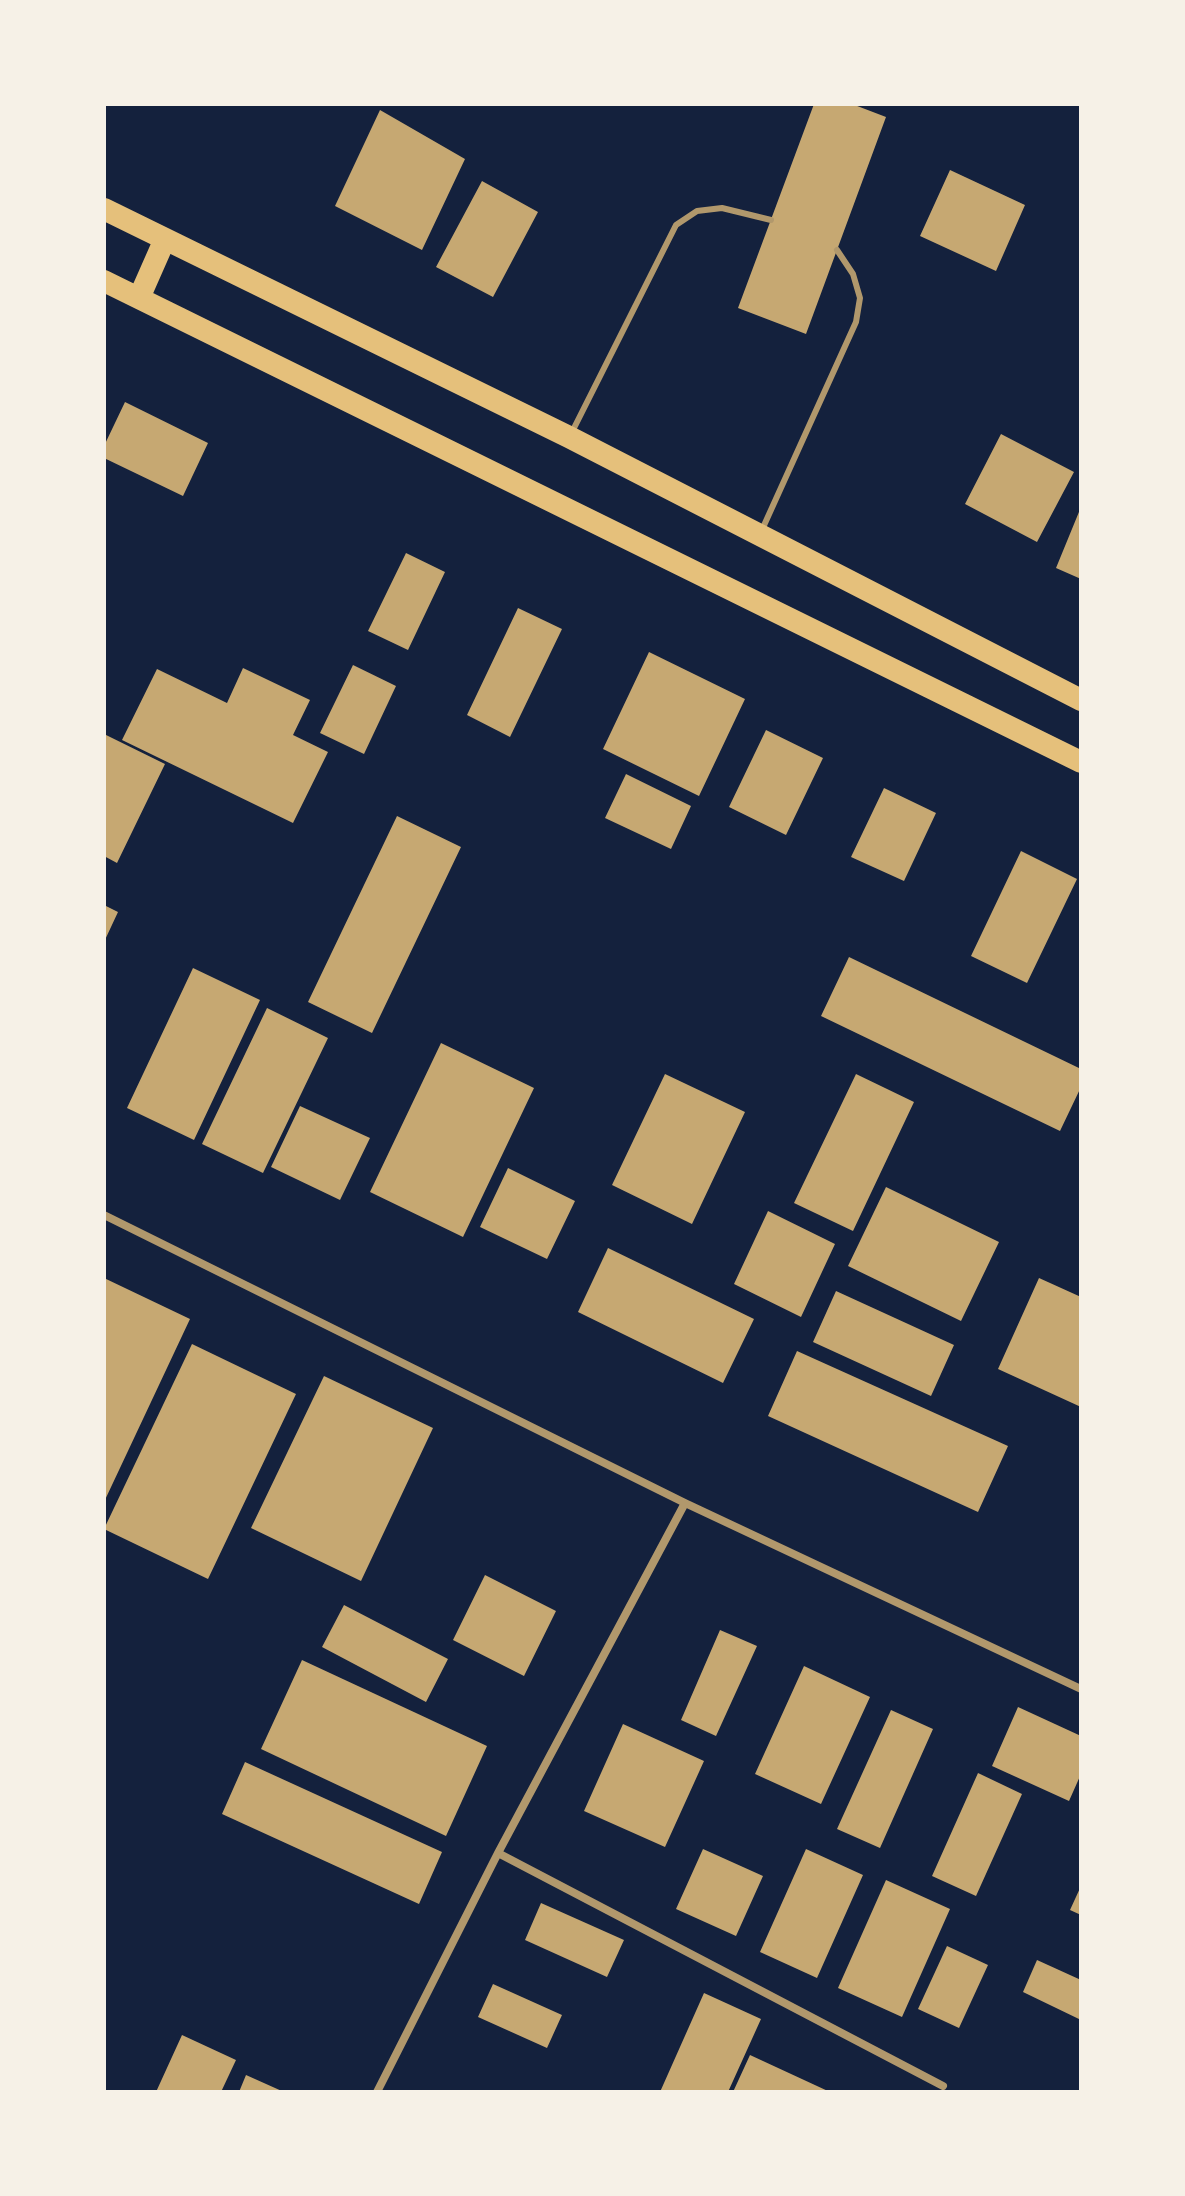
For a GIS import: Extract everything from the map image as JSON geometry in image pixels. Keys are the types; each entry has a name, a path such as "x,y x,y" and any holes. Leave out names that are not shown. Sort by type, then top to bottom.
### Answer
{"highway":[{"path":"104,209 569,437 1081,700"},
{"path":"139,298 165,239"},
{"path":"104,281 1081,762"}],"street":[{"path":"104,1215 685,1503 1079,1684"},
{"path":"377,2092 498,1853 685,1503"},
{"path":"498,1853 943,2086"}],"lane":[{"path":"569,437 676,225 697,211 722,208 771,220"},
{"path":"759,536 856,322 860,298 853,274 837,250"}],"building":[{"path":"814,104 852,104 886,117 806,334 738,308"},
{"path":"380,110 465,159 422,250 335,206"},
{"path":"950,170 1025,205 996,271 920,236"},
{"path":"482,181 538,212 493,297 436,267"},
{"path":"125,402 208,443 183,496 104,458 104,446"},
{"path":"1001,434 1074,472 1037,542 965,504"},
{"path":"1081,507 1081,579 1056,568"},
{"path":"406,553 445,572 408,650 368,631"},
{"path":"518,608 562,629 510,737 467,715"},
{"path":"649,652 745,699 699,796 603,749"},
{"path":"353,665 396,686 364,754 320,733"},
{"path":"243,668 310,700 293,735 328,752 293,823 122,740 157,669 227,703"},
{"path":"766,730 823,758 786,835 729,807"},
{"path":"104,734 165,764 117,863 104,856"},
{"path":"626,774 691,806 671,849 605,818"},
{"path":"884,788 936,813 904,881 851,857"},
{"path":"397,816 461,847 372,1033 308,1002"},
{"path":"1021,851 1077,879 1027,983 971,956"},
{"path":"104,905 118,912 104,942"},
{"path":"849,957 1081,1069 1081,1087 1060,1131 821,1016"},
{"path":"193,968 260,1000 194,1140 127,1108"},
{"path":"267,1008 328,1038 263,1173 202,1144"},
{"path":"441,1043 534,1088 463,1237 370,1192"},
{"path":"665,1074 745,1112 692,1224 612,1185"},
{"path":"856,1074 914,1102 853,1231 794,1203"},
{"path":"300,1106 370,1138 340,1200 271,1167"},
{"path":"508,1168 575,1201 547,1259 480,1227"},
{"path":"886,1187 999,1242 961,1321 848,1266"},
{"path":"768,1211 835,1244 801,1317 734,1284"},
{"path":"608,1248 754,1319 723,1383 578,1312"},
{"path":"104,1278 190,1319 104,1502"},
{"path":"1039,1278 1081,1297 1081,1407 998,1369"},
{"path":"836,1291 954,1345 931,1396 813,1342"},
{"path":"192,1344 296,1394 208,1579 104,1529"},
{"path":"797,1351 1008,1446 978,1512 768,1416"},
{"path":"324,1376 433,1428 361,1581 251,1528"},
{"path":"485,1575 556,1611 524,1676 453,1640"},
{"path":"344,1605 448,1659 426,1702 322,1647"},
{"path":"720,1630 757,1646 716,1736 681,1720"},
{"path":"302,1660 487,1746 446,1836 261,1749"},
{"path":"804,1666 870,1697 821,1804 755,1774"},
{"path":"1018,1707 1081,1736 1081,1774 1069,1801 992,1766"},
{"path":"891,1710 933,1729 880,1848 837,1829"},
{"path":"623,1724 704,1761 665,1847 584,1811"},
{"path":"245,1762 442,1852 419,1904 222,1814"},
{"path":"978,1773 1022,1794 976,1896 932,1876"},
{"path":"703,1849 763,1876 736,1936 676,1909"},
{"path":"806,1849 863,1875 817,1978 760,1952"},
{"path":"886,1880 950,1909 902,2017 838,1988"},
{"path":"1081,1886 1081,1915 1070,1910"},
{"path":"541,1903 624,1940 607,1977 525,1940"},
{"path":"947,1946 988,1965 959,2028 918,2009"},
{"path":"1037,1960 1081,1980 1081,2020 1023,1992"},
{"path":"493,1984 562,2015 547,2048 478,2017"},
{"path":"704,1993 761,2019 728,2092 660,2092"},
{"path":"182,2035 236,2060 221,2092 156,2092"},
{"path":"750,2055 830,2092 733,2092"},
{"path":"246,2075 284,2092 239,2092"}]}
